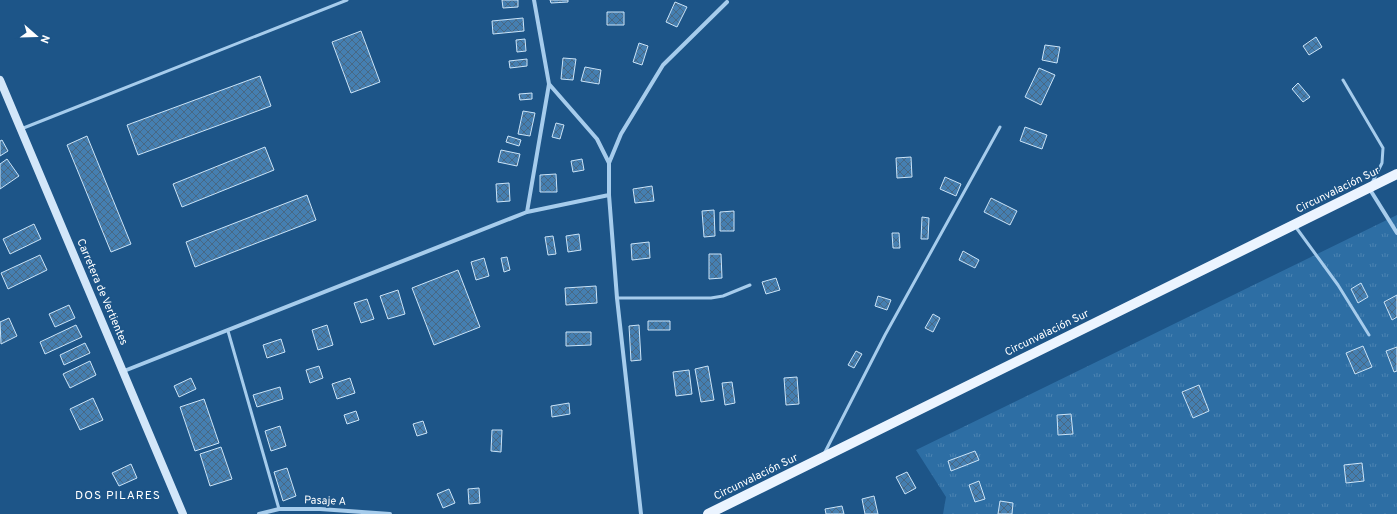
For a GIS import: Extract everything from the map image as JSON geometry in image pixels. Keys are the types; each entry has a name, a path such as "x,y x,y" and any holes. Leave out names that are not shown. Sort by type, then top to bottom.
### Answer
{"main road":[{"name":"Carretera de Vertientes","path":"0,80 183,514"},
{"name":"Circunvalación Sur","path":"708,514 1397,174"}],"street":[{"path":"527,212 549,84 534,0"},
{"path":"641,514 618,298 609,195 609,163 621,134 663,65 727,2"},
{"path":"549,84 597,139 609,163"},
{"path":"1369,188 1397,233"},
{"path":"124,372 527,212 609,195"},
{"name":"Pasaje A","path":"259,514 280,509 320,509 390,514"}],"lane":[{"path":"21,129 347,0"},
{"path":"1343,80 1383,148 1382,163 1369,188"},
{"path":"822,458 885,335 1000,127"},
{"path":"1294,225 1338,285 1369,336"},
{"path":"618,298 711,298 723,296 750,285"},
{"path":"228,330 280,509"}],"green space":[{"path":"1397,215 1397,514 943,514 946,497 916,450"}],"building":[{"path":"502,0 518,0 518,7 503,8"},
{"path":"550,0 568,0 568,2 551,3"},
{"path":"675,2 687,7 677,27 666,22"},
{"path":"607,12 624,12 624,25 607,25"},
{"path":"523,18 524,31 493,34 492,21"},
{"path":"361,31 380,82 351,93 332,42"},
{"path":"1316,37 1322,47 1309,55 1303,46"},
{"path":"525,39 526,51 517,52 516,40"},
{"path":"639,43 648,46 642,65 633,62"},
{"path":"1045,45 1060,47 1057,63 1042,60"},
{"path":"563,58 576,59 573,80 561,79"},
{"path":"527,59 527,66 510,68 509,61"},
{"path":"585,67 601,70 599,84 581,81"},
{"path":"1039,68 1055,75 1041,105 1025,97"},
{"path":"260,76 271,106 138,155 127,125"},
{"path":"1298,83 1310,97 1303,102 1292,89"},
{"path":"532,93 532,99 520,100 519,94"},
{"path":"523,111 535,113 530,136 518,134"},
{"path":"556,123 564,125 560,139 552,137"},
{"path":"1025,127 1047,135 1042,149 1020,141"},
{"path":"87,136 131,244 111,252 67,145"},
{"path":"508,136 521,140 519,146 506,142"},
{"path":"2,140 8,151 0,156 0,141"},
{"path":"265,147 274,170 182,207 173,184"},
{"path":"501,150 520,154 517,166 498,162"},
{"path":"911,157 912,177 897,178 896,158"},
{"path":"7,159 19,176 0,189 0,164"},
{"path":"582,159 584,170 573,172 571,161"},
{"path":"556,174 557,192 540,192 540,175"},
{"path":"945,177 961,184 956,196 940,189"},
{"path":"509,183 510,201 497,202 496,184"},
{"path":"652,186 654,201 635,203 633,189"},
{"path":"307,195 316,220 195,267 186,242"},
{"path":"991,198 1017,211 1010,225 984,212"},
{"path":"714,210 715,236 704,237 702,211"},
{"path":"734,211 734,231 720,231 720,212"},
{"path":"922,217 929,218 928,239 921,239"},
{"path":"34,224 41,239 10,254 3,239"},
{"path":"892,233 899,233 900,248 893,248"},
{"path":"579,234 581,250 568,252 566,236"},
{"path":"553,236 556,254 548,255 545,237"},
{"path":"649,242 650,258 632,260 631,244"},
{"path":"963,251 979,260 975,268 959,260"},
{"path":"709,254 721,254 722,278 709,279"},
{"path":"40,255 47,270 8,289 1,273"},
{"path":"507,257 510,270 504,272 501,258"},
{"path":"484,258 489,276 476,280 471,262"},
{"path":"458,270 480,327 434,345 412,288"},
{"path":"776,278 780,290 766,294 762,282"},
{"path":"1361,283 1368,297 1358,303 1351,289"},
{"path":"596,286 597,303 566,305 565,288"},
{"path":"398,290 405,314 388,319 380,296"},
{"path":"1397,295 1397,317 1392,320 1384,302"},
{"path":"878,296 891,300 887,310 875,306"},
{"path":"367,299 374,319 361,323 354,303"},
{"path":"69,305 75,318 55,327 49,314"},
{"path":"933,314 940,318 933,332 925,328"},
{"path":"9,318 17,336 1,344 0,322"},
{"path":"648,321 670,321 670,330 648,330"},
{"path":"76,325 82,337 45,354 40,342"},
{"path":"327,325 333,345 318,350 312,330"},
{"path":"639,325 641,360 631,361 629,326"},
{"path":"566,332 591,332 591,345 566,346"},
{"path":"281,339 285,352 267,358 263,345"},
{"path":"85,343 90,353 64,365 60,355"},
{"path":"1363,346 1372,367 1355,374 1346,353"},
{"path":"1397,347 1397,371 1394,372 1386,351"},
{"path":"856,351 862,354 854,368 848,365"},
{"path":"90,361 96,375 70,388 63,374"},
{"path":"319,366 323,378 310,383 306,370"},
{"path":"708,366 714,400 701,402 695,369"},
{"path":"689,370 692,394 676,396 673,372"},
{"path":"797,377 799,404 786,405 784,378"},
{"path":"191,378 196,389 179,397 174,386"},
{"path":"350,378 355,393 337,399 332,384"},
{"path":"732,382 735,403 725,405 722,383"},
{"path":"1199,385 1209,411 1193,418 1182,392"},
{"path":"280,387 283,399 257,407 253,395"},
{"path":"93,398 103,420 80,430 70,409"},
{"path":"204,399 219,443 195,451 180,407"},
{"path":"569,403 570,414 552,417 551,406"},
{"path":"356,411 359,420 347,424 344,415"},
{"path":"1071,414 1073,434 1058,435 1057,415"},
{"path":"423,421 427,433 417,436 413,424"},
{"path":"280,426 286,446 271,451 265,431"},
{"path":"492,430 502,430 501,452 491,451"},
{"path":"221,447 232,479 210,486 200,454"},
{"path":"975,451 979,460 951,471 948,461"},
{"path":"1362,463 1364,481 1346,483 1344,465"},
{"path":"131,464 137,478 119,486 112,473"},
{"path":"287,468 296,496 283,501 274,472"},
{"path":"907,472 916,488 905,494 896,477"},
{"path":"979,481 985,499 975,502 969,485"},
{"path":"479,488 480,503 469,504 468,489"},
{"path":"449,489 455,503 443,508 437,494"},
{"path":"874,496 878,514 865,514 862,499"},
{"path":"1000,501 1013,503 1012,514 998,514"},
{"path":"842,506 844,514 826,514 825,509"}],"district":[{"name":"DOS PILARES","path":"118,496"}]}
